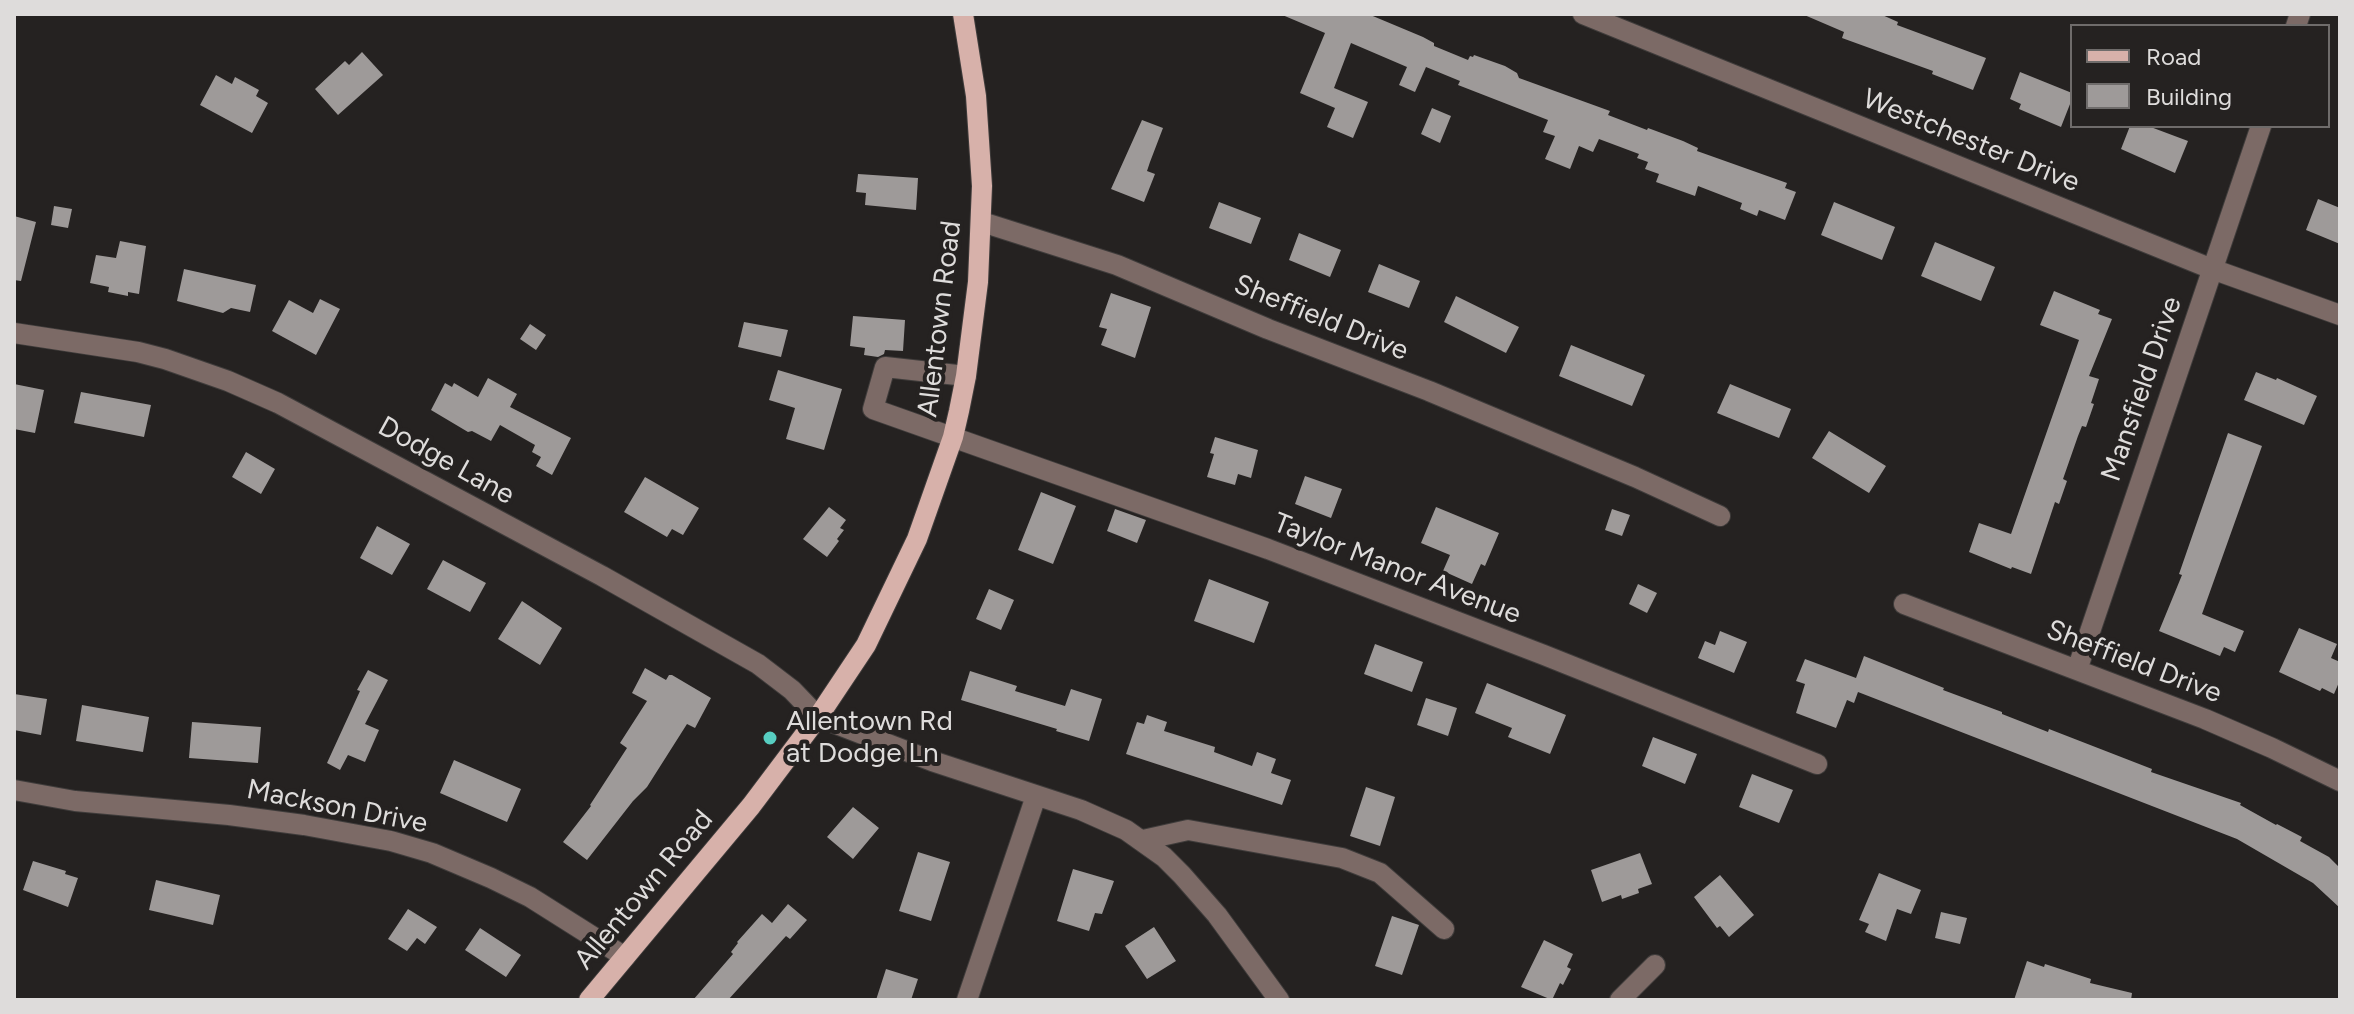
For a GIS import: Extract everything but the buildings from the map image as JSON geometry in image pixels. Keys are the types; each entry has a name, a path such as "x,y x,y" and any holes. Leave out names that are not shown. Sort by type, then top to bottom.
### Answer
{"main road":[{"name":"Allentown Road","path":"589,1000 751,806 818,717 866,645 917,539 953,437 966,376 976,294 982,186 976,96 963,14"}],"street":[{"name":"Westchester Drive","path":"1583,14 2212,269 2340,315"},
{"name":"Mansfield Drive","path":"2077,670 2260,128"},
{"name":"Sheffield Drive","path":"982,222 1117,265 1268,329 1429,391 1720,516"},
{"name":"Dodge Lane","path":"14,333 165,359 278,403 602,576 758,664 792,690 818,717"},
{"name":"Taylor Manor Avenue","path":"966,376 885,367 873,409 1268,549 1817,764"},
{"name":"Sheffield Drive","path":"1904,604 2205,719 2340,781"},
{"path":"818,717 932,761 1103,818 1143,840 1164,857 1208,905 1279,1000"},
{"name":"Mackson Drive","path":"14,790 75,801 304,825 391,841 463,865 504,884 625,957"},
{"path":"967,1000 1036,796"},
{"path":"1143,840 1188,830 1342,858 1380,873 1444,929"},
{"path":"1620,1000 1655,965"}],"place":[{"name":"Allentown Rd at Dodge Ln","path":"770,738"}]}
